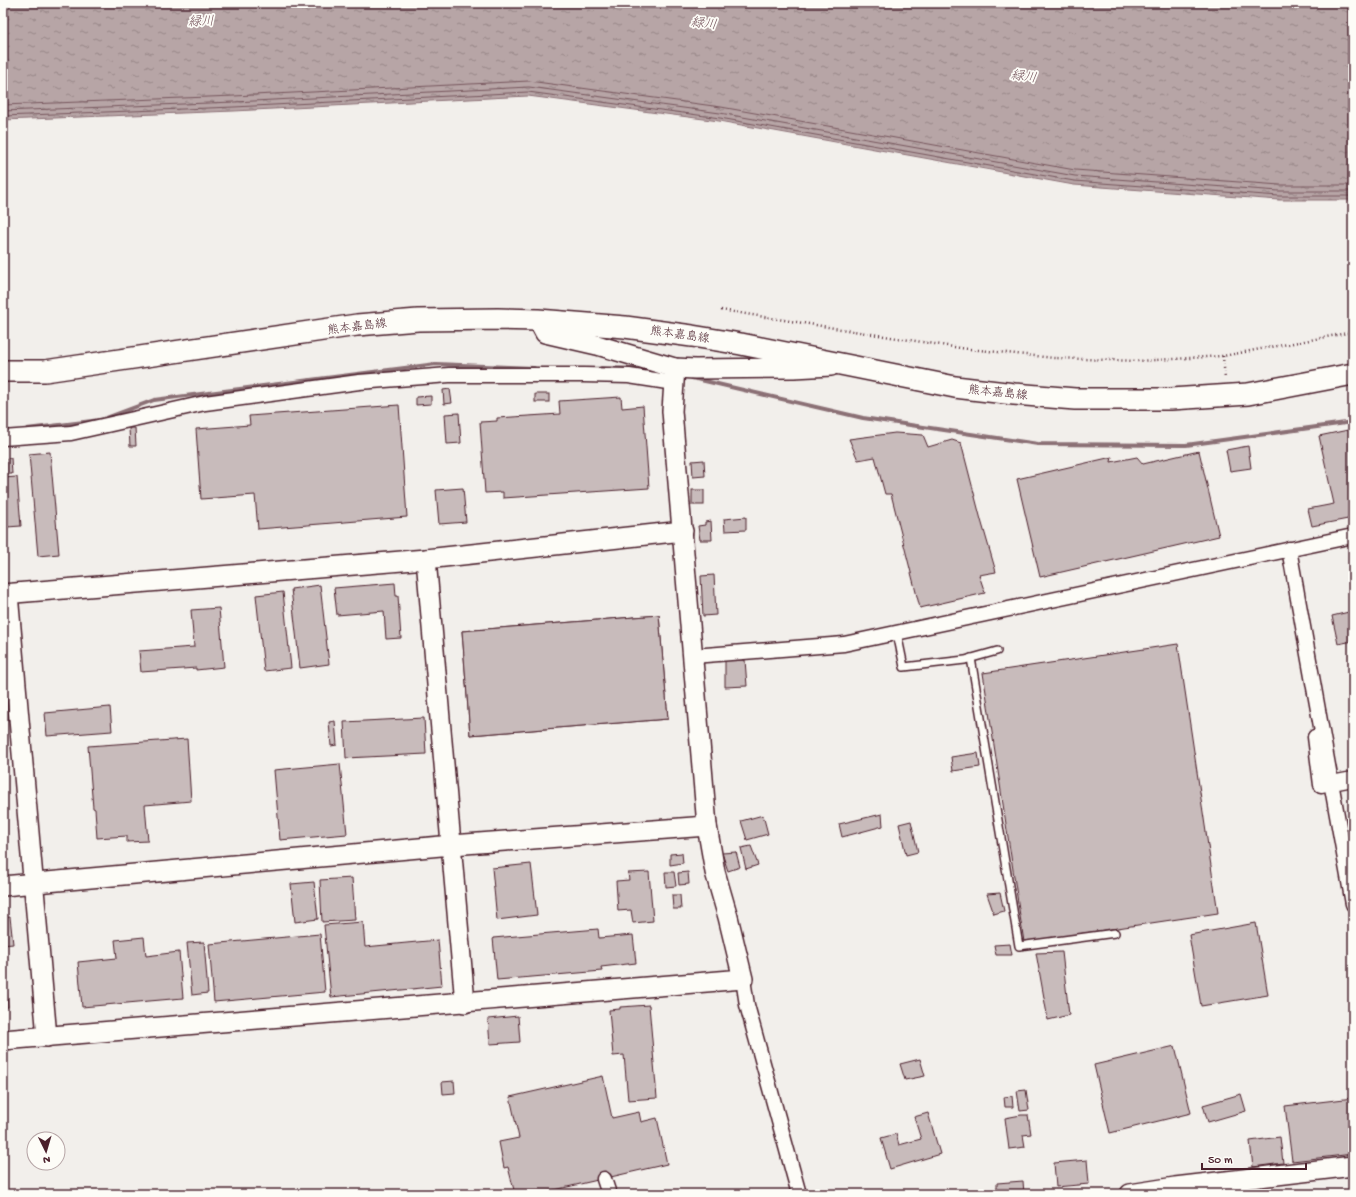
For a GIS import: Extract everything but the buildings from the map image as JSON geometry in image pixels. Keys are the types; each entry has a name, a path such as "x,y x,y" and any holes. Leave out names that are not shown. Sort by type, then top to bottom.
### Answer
{"main road":[{"name":"熊本嘉島線","path":"3,371 45,371 357,326 418,320 538,320 625,327 692,336 741,344 955,387 1075,399 1171,399 1248,394 1353,374"}],"street":[{"path":"538,320 545,333 597,345 675,375"},
{"path":"3,438 70,433 205,403 360,382 449,375 675,375 695,369 794,368 844,365"},
{"path":"675,375 672,411 707,826 715,872 728,917 747,1005 799,1194"},
{"path":"47,1037 34,883 5,594 426,559 683,531"},
{"path":"693,656 844,644 1353,536"},
{"path":"1290,550 1321,785 1353,778"},
{"path":"426,559 465,1003"},
{"path":"1332,783 1353,904"},
{"path":"3,886 452,845 707,826"},
{"path":"3,1040 742,980"},
{"path":"1130,1194 1183,1186 1353,1166"},
{"path":"604,1179 609,1194"}],"lane":[{"path":"897,633 904,667 971,658 997,651"},
{"path":"971,658 1019,946 1115,932"}],"path":[{"path":"722,310 960,348 1054,358 1139,361 1223,356 1353,332"},
{"path":"1223,356 1226,395"}],"water":[{"name":"緑川","path":"3,3 1353,3 1353,200 1279,200 1074,185 719,121 528,96 234,111 3,120"}],"waterway":[{"path":"106,418 154,400 436,364 534,368"},
{"path":"601,368 648,369"},
{"path":"692,378 863,418 1038,444 1186,445 1353,422"},
{"path":"27,429 100,420"}]}
